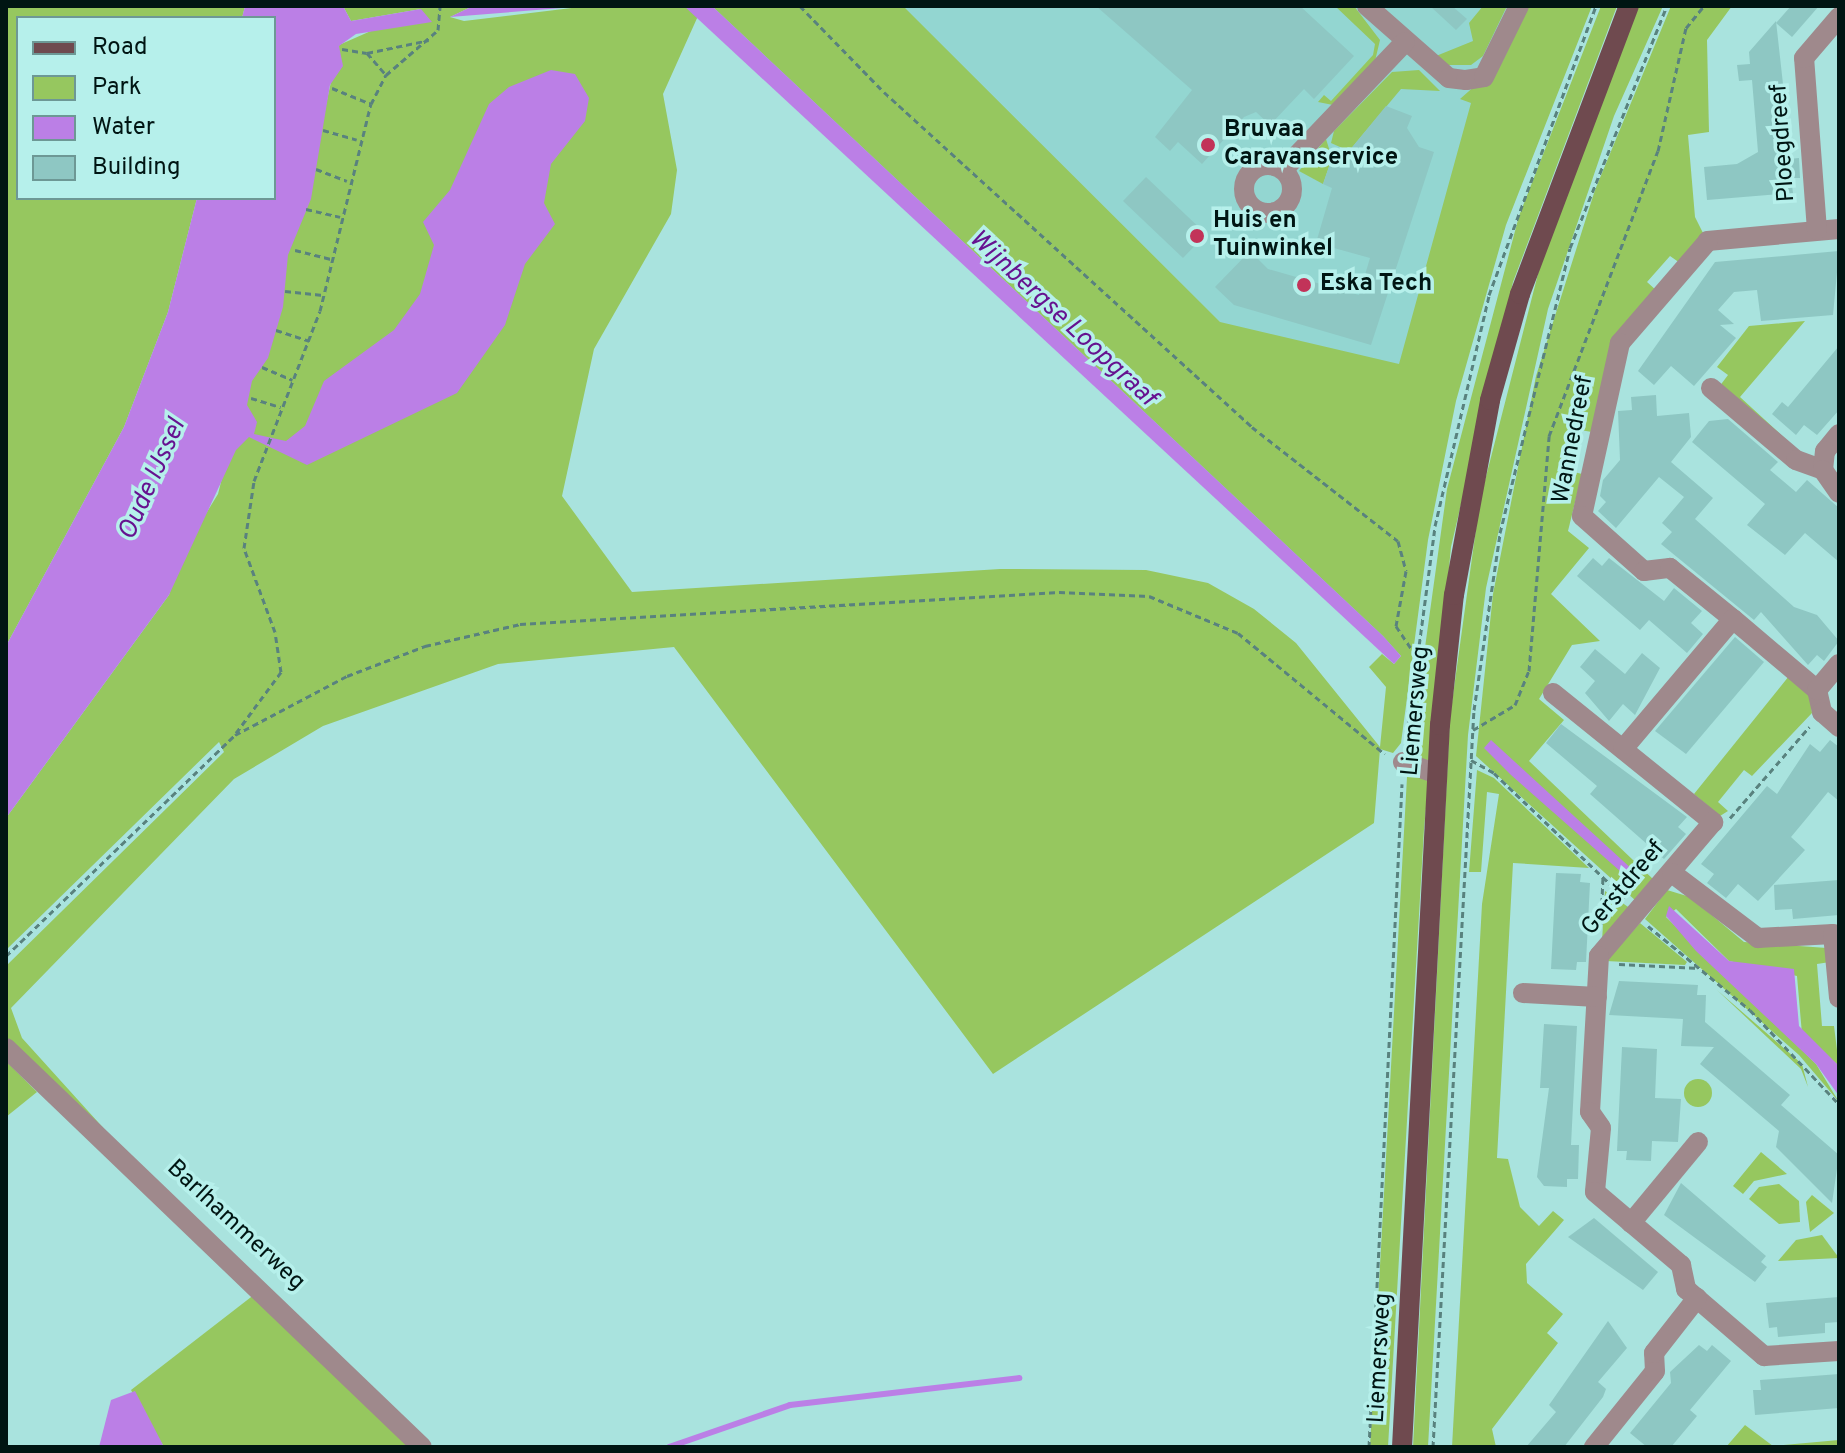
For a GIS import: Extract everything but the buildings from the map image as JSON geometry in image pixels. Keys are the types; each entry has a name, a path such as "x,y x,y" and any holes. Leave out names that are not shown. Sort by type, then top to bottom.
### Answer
{"main road":[{"name":"Liemersweg","path":"1402,1447 1437,774 1454,595 1490,400 1555,186 1629,6"}],"street":[{"path":"1367,6 1449,78 1484,77 1519,6"},
{"name":"Ploegdreef","path":"1817,230 1804,58 1839,17"},
{"path":"1284,169 1405,42"},
{"name":"Wannedreef","path":"1817,690 1670,568 1644,571 1582,516 1620,343 1708,241 1839,229"},
{"path":"1711,388 1796,460 1823,470 1839,493"},
{"path":"1823,470 1825,451 1839,434"},
{"path":"1623,749 1733,619"},
{"path":"1839,664 1817,690 1822,712 1839,727"},
{"path":"1553,693 1713,822"},
{"path":"1403,762 1437,774"},
{"name":"Gerstdreef","path":"1713,822 1599,960 1590,1112 1601,1128 1595,1192 1681,1265 1697,1298 1764,1356 1839,1351"},
{"path":"1672,873 1758,938 1833,934 1839,998"},
{"path":"1523,993 1597,997"},
{"name":"Barlhammerweg","path":"6,1048 422,1447"},
{"path":"1631,1223 1698,1142"},
{"path":"1594,1447 1655,1371 1654,1353 1697,1298"}],"path":[{"path":"6,956 235,735 281,672 275,632 244,548 263,456 309,341 323,295 357,140 371,104 386,75 430,40 440,6"},
{"name":"Liemersweg","path":"800,6 884,92 1252,427 1398,541 1406,571 1396,626 1416,656 1403,762 1369,1447"},
{"path":"1433,1447 1473,730 1500,533 1539,355 1570,248 1667,6"},
{"path":"1473,730 1515,705 1529,671 1549,436 1658,151 1686,28 1704,6"},
{"path":"342,49 367,53 430,40"},
{"path":"367,53 386,75"},
{"path":"332,88 371,104"},
{"path":"323,130 357,140"},
{"path":"316,169 347,181"},
{"path":"306,209 340,217"},
{"path":"295,250 331,259"},
{"path":"285,291 323,295"},
{"path":"276,330 309,341"},
{"path":"262,367 292,380"},
{"path":"251,398 281,407"},
{"path":"235,735 347,676 425,646 520,624 1093,591 1170,601 1238,633 1360,739 1403,762"},
{"path":"1713,822 1724,824 1822,712"},
{"path":"1471,760 1494,773 1638,913 1806,1064 1839,1104"},
{"path":"1603,876 1599,960 1699,968"}],"shaded area":[{"path":"697,6 1580,6 1458,347 1397,660"}],"green space":[{"path":"6,6 245,6 242,16 16,16 16,200 196,200 168,312 124,427 6,646"},
{"path":"343,6 473,6 450,17 464,21 588,6 684,6 698,16 663,94 677,170 671,214 594,349 562,496 632,592 1000,569 1146,570 1208,583 1254,609 1296,643 1380,747 1386,687 1369,667 1382,654 1394,664 1401,656 1383,636 712,6 903,6 1220,322 1399,364 1471,103 1460,99 1502,62 1529,6 1592,6 1506,225 1456,401 1428,540 1401,743 1393,753 1380,749 1374,823 993,1074 674,647 498,664 323,726 234,779 11,1008 22,1038 135,1163 6,1040 6,966 224,752 219,742 6,950 6,818 169,595 183,551 218,494 244,391 273,326 283,255 304,206 339,45 421,9 351,21"},
{"path":"1335,6 1354,6 1380,40 1375,61 1333,105 1318,102 1324,95 1331,101 1373,55 1375,44"},
{"path":"1483,6 1507,6 1483,56 1471,65 1445,65 1436,56 1473,41 1469,23"},
{"path":"1601,6 1617,6 1513,282 1451,547 1424,829 1388,1447 1370,1447 1407,777 1447,489 1519,216"},
{"path":"1639,6 1663,6 1614,116 1548,309 1486,588 1468,735 1428,1447 1413,1447 1450,717 1480,500 1548,235"},
{"path":"1671,6 1732,6 1707,40 1709,132 1688,135 1695,217 1704,235 1680,263 1670,256 1647,282 1657,291 1615,339 1592,432 1580,430 1570,471 1582,474 1568,531 1589,548 1551,594 1600,641 1572,645 1539,699 1564,720 1529,761 1654,880 1636,901 1476,756 1493,594 1536,376 1595,190"},
{"path":"1419,70 1440,91 1401,89 1349,151 1331,143 1334,131 1392,72"},
{"path":"1326,139 1332,158 1323,184 1299,171"},
{"path":"1805,321 1740,397 1803,455 1719,387 1728,375 1717,367 1749,326"},
{"path":"1789,676 1810,695 1812,713 1752,776 1744,770 1718,802 1728,811 1720,816 1694,794"},
{"path":"1477,770 1494,778 1589,868 1513,863 1497,1158 1508,1159 1520,1207 1539,1226 1553,1211 1564,1220 1526,1264 1527,1283 1563,1314 1547,1333 1558,1343 1492,1429 1496,1447 1452,1447 1482,904 1499,794 1487,792 1481,872 1469,872"},
{"path":"1667,890 1690,897 1744,942 1827,948 1830,962 1817,964 1822,1026 1834,1026 1839,1066 1802,1034 1797,976 1729,961 1676,909 1666,917 1816,1064 1839,1102 1799,1055 1645,919"},
{"path":"1605,891 1634,911 1602,941"},
{"path":"1640,923 1687,962 1685,965 1606,961"},
{"path":"1717,990 1802,1064 1808,1087 1801,1069"},
{"path":"6,1061 37,1092 6,1117"},
{"path":"1698,1079 1708,1083 1712,1093 1708,1103 1698,1107 1688,1103 1684,1093 1688,1083"},
{"path":"1761,1152 1787,1174 1754,1181 1743,1194 1733,1186"},
{"path":"1779,1184 1799,1201 1800,1222 1779,1224 1749,1199 1759,1187"},
{"path":"1812,1195 1834,1213 1810,1232 1806,1202"},
{"path":"1822,1235 1839,1258 1778,1261 1796,1240"},
{"path":"255,1294 412,1447 164,1447 131,1390"},
{"path":"1745,1425 1773,1446 1839,1440 1839,1447 1726,1447"}],"water":[{"name":"Oude IJssel","path":"245,6 343,6 351,21 421,9 432,22 356,34 339,46 343,66 330,85 311,199 288,255 283,307 268,358 252,381 247,405 257,422 254,434 286,441 305,426 324,381 394,330 420,294 434,245 423,222 450,190 489,104 509,87 551,70 575,74 589,98 585,121 551,164 544,203 555,224 525,264 505,325 457,393 307,465 249,437 236,450 169,595 6,818 6,646 124,427 168,312 196,200 276,200 276,16 242,16"},
{"path":"473,6 587,6 450,17"},
{"path":"684,6 712,6 1383,636 1401,656 1394,664"},
{"path":"1491,740 1634,871 1637,886 1484,748"},
{"path":"1669,906 1729,961 1794,969 1799,1026 1839,1066 1839,1096 1816,1064 1696,951 1666,916"},
{"path":"135,1391 164,1447 99,1447 111,1400"}],"waterway":[{"path":"669,1447 790,1405 1019,1378"}],"place":[{"name":"Bruvaa Caravanservice","path":"1208,145"},
{"name":"Huis en Tuinwinkel","path":"1197,236"},
{"name":"Eska Tech","path":"1304,285"}],"water label":[{"name":"Wijnbergse Loopgraaf","path":"1062,319"}]}
